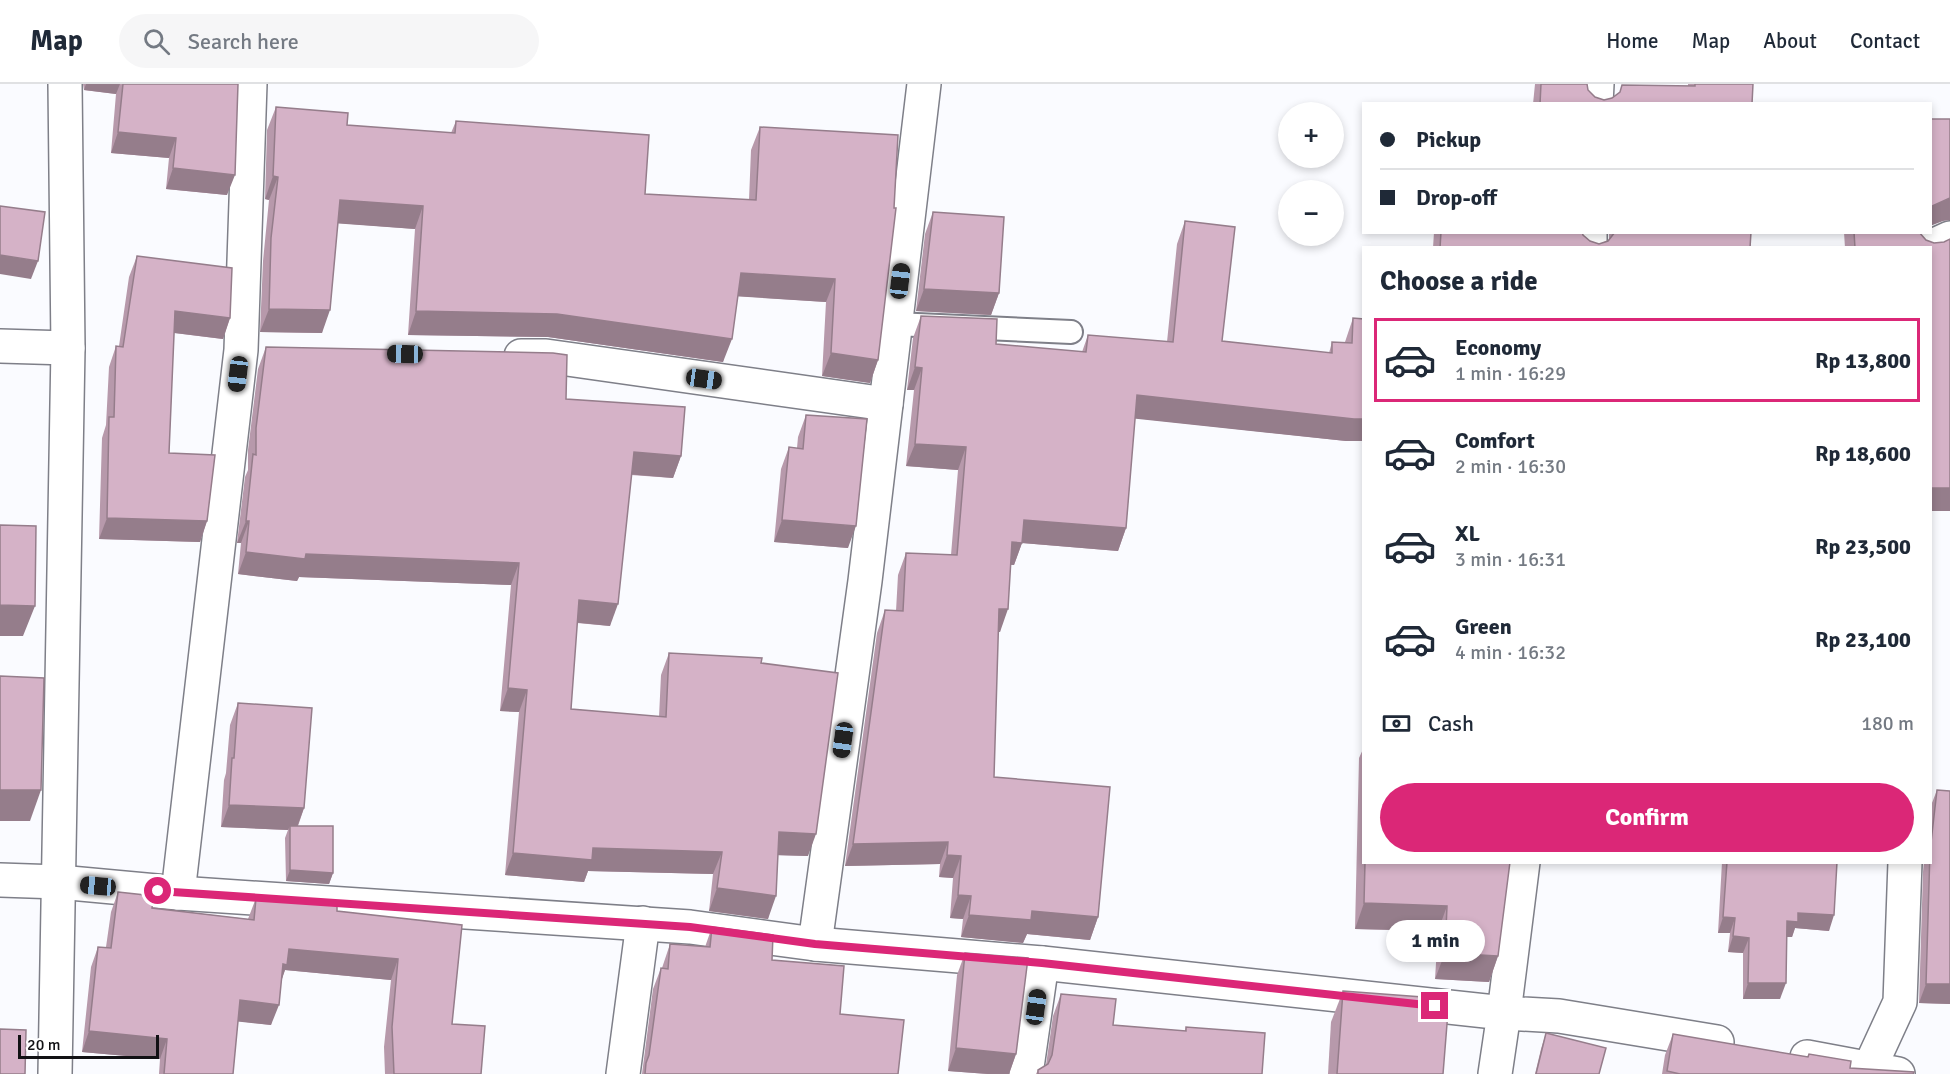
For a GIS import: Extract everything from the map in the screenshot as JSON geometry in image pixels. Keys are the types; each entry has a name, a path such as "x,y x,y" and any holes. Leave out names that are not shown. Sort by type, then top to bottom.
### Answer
{"street":[{"path":"55,1074 68,348 65,84"},
{"path":"178,893 241,350 250,84"},
{"path":"815,944 865,581 924,84"},
{"path":"1596,102 1597,84"},
{"path":"1932,246 1950,238"},
{"path":"0,346 68,348"},
{"path":"241,350 276,351"},
{"path":"487,355 546,356 886,404"},
{"path":"1495,1074 1523,864"},
{"path":"1778,1052 1884,1071 1900,1002 1905,864"},
{"path":"0,880 58,882 178,893 690,927 815,944 1042,963 1504,1013 1559,1016 1743,1046"},
{"path":"623,1074 643,923"},
{"path":"1026,1074 1042,963"}],"lane":[{"path":"895,324 1071,332"}],"building":[{"path":"123,84 238,84 235,175 173,168 176,138 118,132"},
{"path":"1541,84 1587,84 1588,90 1595,97 1604,100 1620,92 1622,85 1753,84 1752,102 1540,102"},
{"path":"276,107 348,113 347,125 455,133 456,121 649,135 645,194 756,200 760,127 898,135 894,208 896,208 878,360 831,353 835,279 741,273 732,339 557,314 416,311 423,206 340,200 330,310 269,309 271,238 278,177 273,176"},
{"path":"1932,119 1950,119 1950,198 1932,206"},
{"path":"0,206 45,212 38,261 0,255"},
{"path":"933,212 1004,217 999,293 924,289"},
{"path":"1185,221 1235,227 1222,341 1332,353 1332,342 1352,343 1353,318 1362,319 1362,419 1137,395 1126,528 1024,520 1022,543 1012,542 1008,609 999,609 994,777 1110,787 1098,917 1032,911 1031,920 969,915 971,896 958,895 961,856 947,855 948,842 853,844 885,610 903,611 906,553 957,555 966,447 915,444 922,368 915,367 921,316 997,319 996,344 1086,352 1088,335 1173,342"},
{"path":"1441,234 1583,234 1590,241 1599,244 1608,241 1613,234 1751,234 1750,246 1440,246"},
{"path":"1854,234 1921,234 1926,240 1934,243 1950,239 1950,488 1932,488 1932,246 1855,246"},
{"path":"137,256 232,268 230,318 175,311 169,453 215,455 207,521 107,518 109,417 114,417 116,346 123,347"},
{"path":"266,347 567,355 566,399 685,407 681,456 634,452 618,604 579,600 571,709 666,717 669,653 762,658 761,663 838,673 816,834 779,832 776,896 717,888 722,852 593,848 592,860 513,853 527,690 508,688 519,563 306,554 305,559 246,552 249,521 246,521 253,454 256,455 256,428"},
{"path":"806,415 867,419 856,526 782,520 789,447 803,449"},
{"path":"0,525 36,526 35,606 0,605"},
{"path":"0,676 44,678 41,790 0,790"},
{"path":"238,703 312,708 304,808 229,805"},
{"path":"1937,790 1950,791 1950,984 1926,984 1932,834"},
{"path":"290,826 333,826 333,873 290,870"},
{"path":"1365,864 1510,864 1498,956 1445,953 1447,906 1364,903"},
{"path":"1727,864 1837,864 1834,915 1798,913 1798,922 1787,921 1786,983 1748,983 1749,938 1733,936 1735,918 1723,917"},
{"path":"118,892 154,896 152,908 254,920 256,898 294,901 294,898 337,901 337,911 462,925 452,1024 485,1026 481,1074 394,1074 392,1027 398,959 289,949 287,965 283,964 279,1005 240,1000 233,1074 164,1074 167,1039 89,1031 98,947 111,948"},
{"path":"712,927 773,935 772,960 844,966 840,1014 904,1020 898,1074 645,1074 661,968 668,969 670,944 710,947"},
{"path":"965,953 1028,958 1016,1054 956,1048"},
{"path":"1343,991 1449,999 1443,1074 1337,1074"},
{"path":"1061,994 1116,999 1113,1025 1186,1031 1186,1027 1265,1033 1262,1074 1038,1074 1038,1070 1048,1064 1052,1055"},
{"path":"0,1029 26,1030 25,1074 0,1074"},
{"path":"1546,1033 1606,1048 1599,1074 1536,1074"},
{"path":"1673,1034 1808,1057 1809,1054 1851,1061 1850,1068 1914,1072 1913,1074 1680,1074 1667,1071"}],"route":[{"path":"158,891 690,927 815,944 1042,963 1435,1006"}]}
